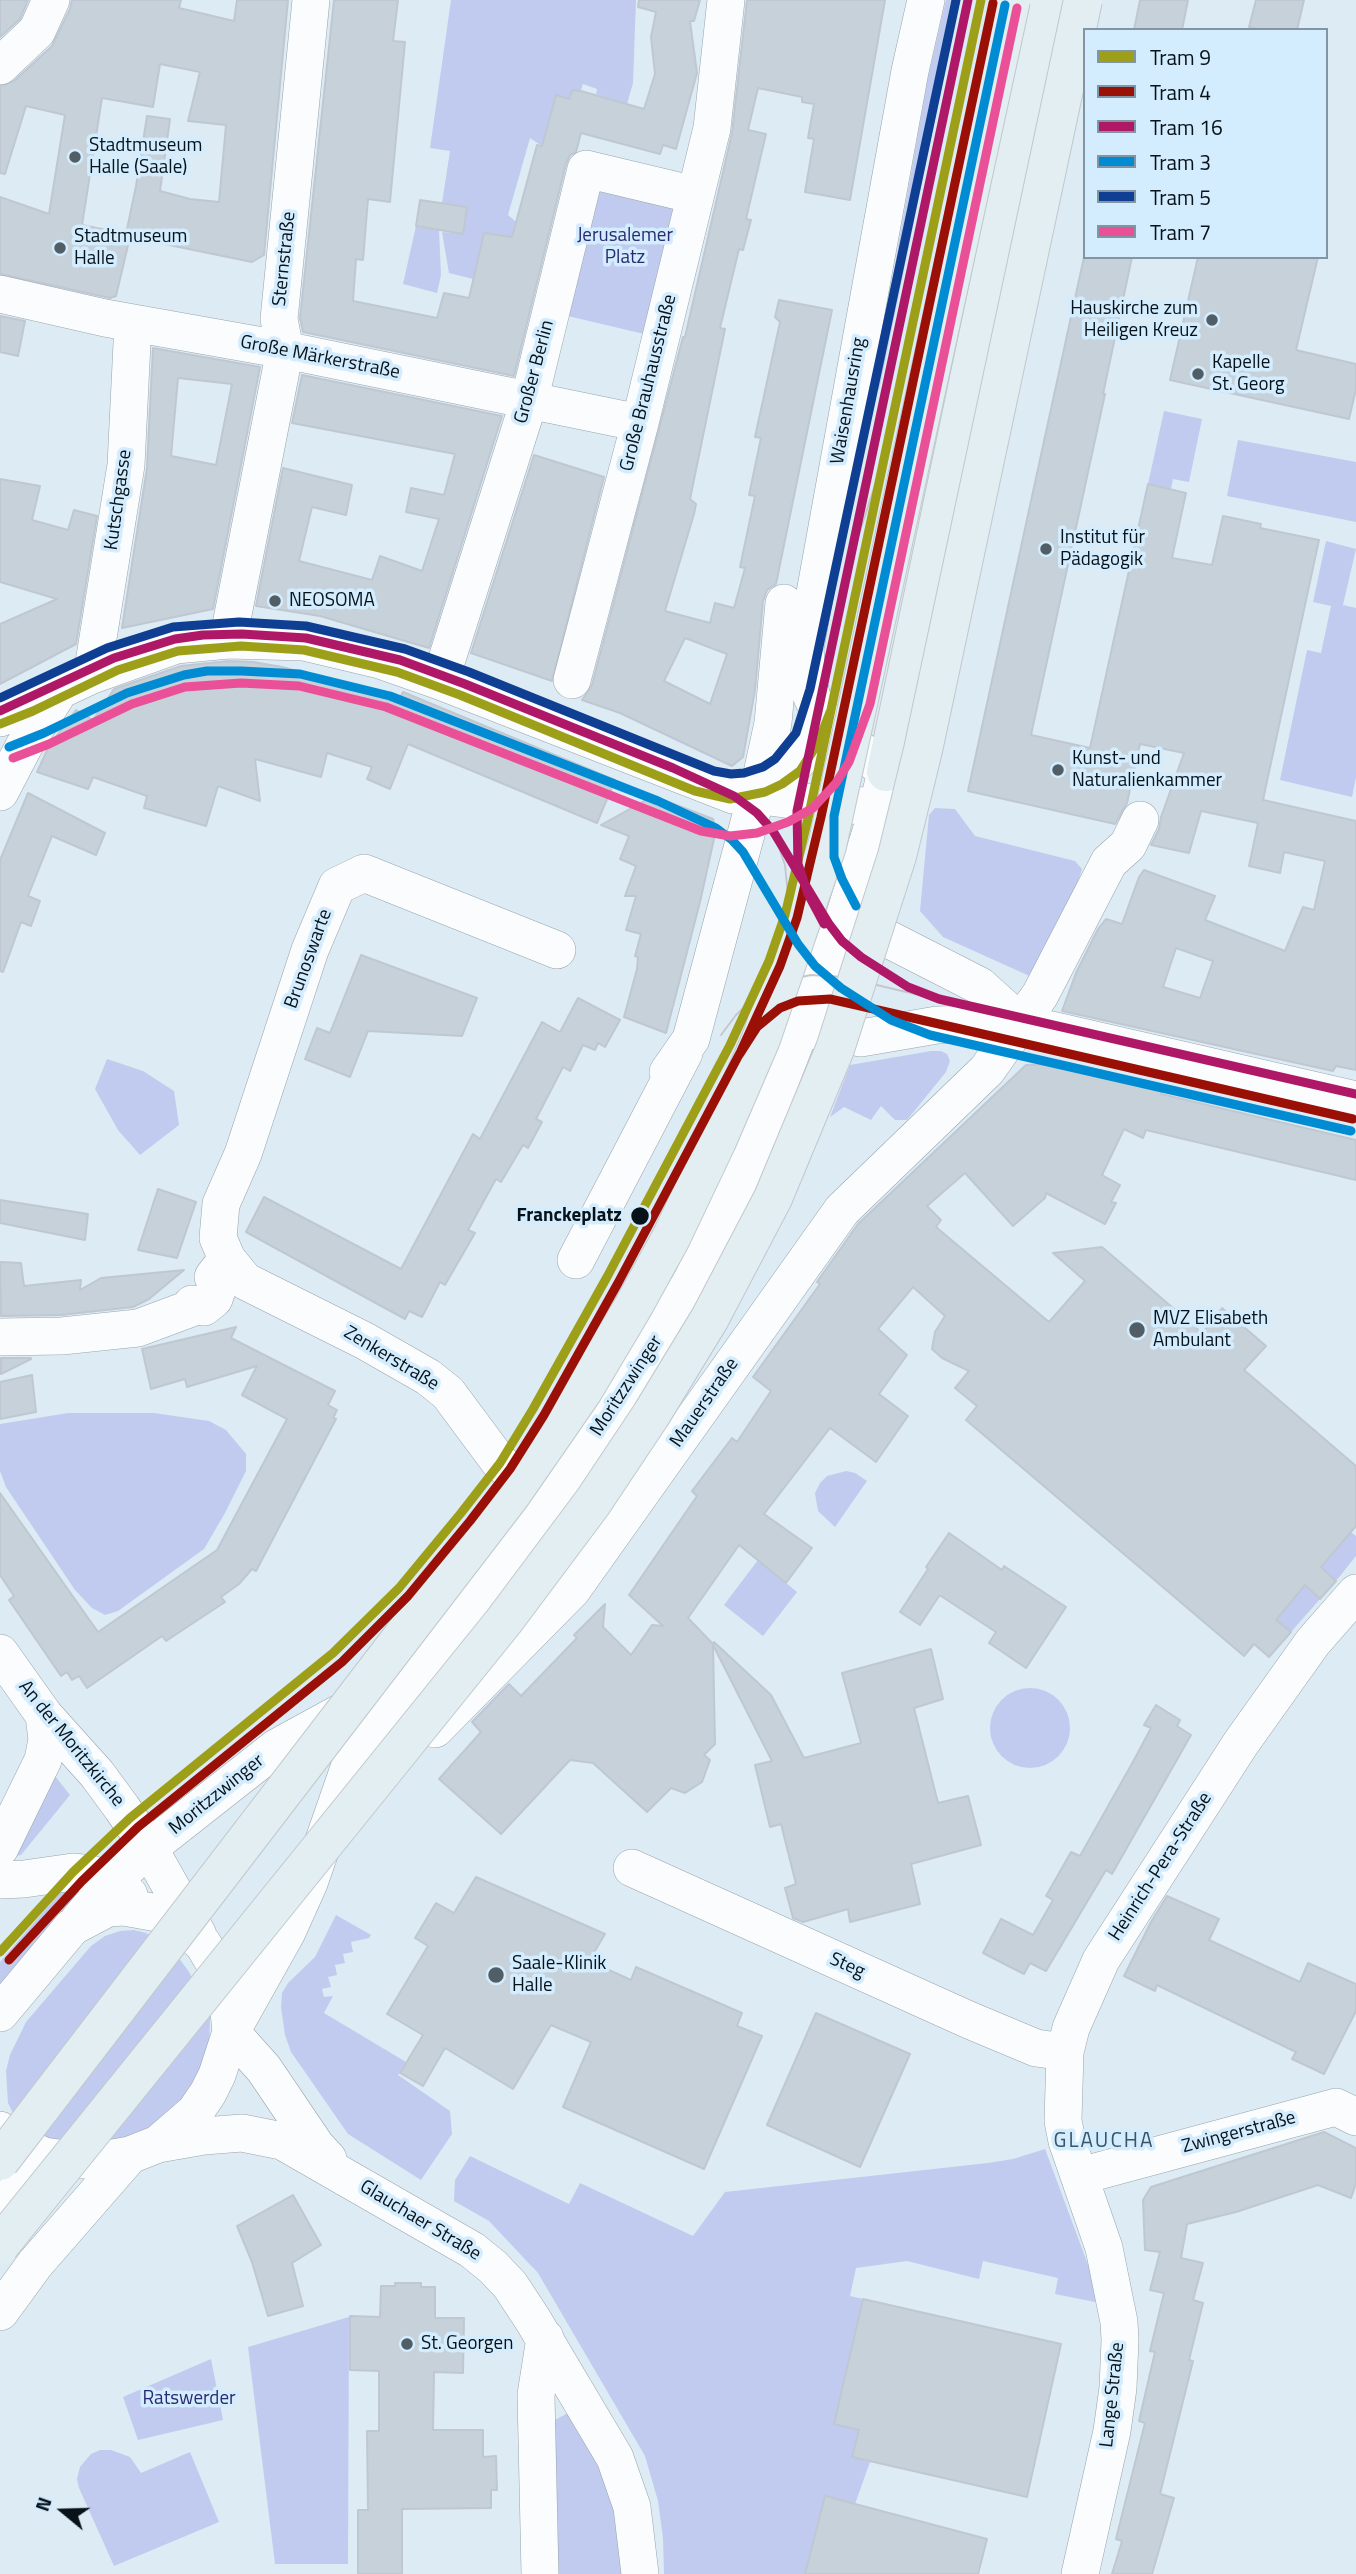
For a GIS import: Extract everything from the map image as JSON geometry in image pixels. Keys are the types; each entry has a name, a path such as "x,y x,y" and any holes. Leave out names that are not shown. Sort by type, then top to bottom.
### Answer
{"main road":[{"path":"0,2161 511,1495 583,1391 633,1307 671,1238 717,1141 761,1039 827,846 1012,0"},
{"path":"882,789 1049,0"},
{"path":"0,2245 504,1621 593,1502 651,1415 710,1318 773,1198 835,1049 897,856 923,750 1083,0"}],"street":[{"path":"0,66 37,31 51,0"},
{"name":"Sternstraße","path":"228,640 285,350 279,319 311,0"},
{"name":"Große Brauhausstraße","path":"572,680 640,423 712,128 726,0"},
{"name":"Waisenhausring","path":"882,789 822,717 807,679 805,648 910,71 926,0"},
{"name":"Großer Berlin","path":"440,681 529,401 586,169 695,195"},
{"name":"Große Märkerstraße","path":"0,294 133,323 285,350 640,423"},
{"name":"Kutschgasse","path":"92,675 126,465 133,323"},
{"path":"576,1260 683,1050 745,791 773,723 784,603"},
{"path":"0,718 92,675 176,645 228,640 304,642 380,660 745,791 795,800 882,789 845,917 802,1029 861,1038 937,1025 1021,1023 1356,1100"},
{"path":"0,792 24,746 59,692"},
{"path":"745,791 789,769 803,756 810,748 822,717"},
{"path":"1021,1023 1053,971 1109,862 1128,845 1140,820"},
{"name":"Brunoswarte","path":"210,1280 221,1204 243,1154 310,950 337,886 364,873 557,950"},
{"path":"845,917 980,986 1021,1023"},
{"name":"Mauerstraße","path":"370,1739 419,1746 572,1590 842,1210 987,1070 1021,1023"},
{"name":"Moritzzwinger","path":"231,2032 287,1932 309,1883 349,1768 551,1500 633,1380 692,1280 753,1151 802,1029"},
{"path":"0,1337 62,1336 138,1328 189,1309 210,1280"},
{"name":"Zenkerstraße","path":"210,1280 245,1281 365,1341 428,1377 448,1393 500,1463 551,1500"},
{"name":"Heinrich-Pera-Straße","path":"1080,2176 1063,2121 1065,2052 1071,2028 1087,1988 1101,1960 1241,1743 1313,1642 1356,1593"},
{"name":"An der Moritzkirche","path":"0,1654 44,1715 97,1774 149,1849 220,1973 228,2002 231,2032"},
{"name":"Moritzzwinger","path":"0,2013 72,1927 113,1882 149,1849 276,1748 326,1719 422,1673"},
{"path":"0,1848 43,1760 47,1740 44,1715"},
{"name":"Steg","path":"632,1868 969,2020 1036,2048 1065,2052"},
{"path":"0,1880 24,1880 73,1872 91,1874 113,1882 145,1909"},
{"path":"72,1927 108,1908 145,1909 163,1914 180,1924 203,1944"},
{"path":"0,2312 35,2264 144,2149 195,2112 217,2075 231,2032"},
{"path":"231,2032 264,2069 316,2146 342,2173"},
{"name":"Zwingerstraße","path":"1080,2176 1349,2106"},
{"path":"0,2130 44,2157 83,2160 204,2136 253,2134 282,2141 342,2173"},
{"path":"0,2210 44,2157"},
{"name":"Glauchaer Straße","path":"342,2173 472,2250 510,2285 545,2338 606,2442 622,2476 632,2507 640,2574"},
{"name":"Lange Straße","path":"1080,2176 1104,2248 1120,2340 1118,2388 1112,2431 1080,2574"},
{"path":"540,2574 536,2395 545,2338"}],"green space":[{"path":"451,0 636,0 633,83 627,104 596,94 597,89 583,84 580,93 572,90 569,99 556,96 542,146 530,138 508,215 516,222 512,237 473,279 449,273 442,232 463,234 467,207 442,203 450,151 430,148"},
{"path":"946,0 951,0 936,78 943,81 879,390 873,388 928,78"},
{"name":"Jerusalemer Platz","path":"586,169 695,195 661,338 551,312"},
{"path":"416,226 439,230 441,275 437,293 403,284"},
{"path":"1164,411 1202,419 1189,482 1173,479 1171,489 1148,484"},
{"path":"1238,440 1356,462 1356,522 1227,496"},
{"path":"1326,541 1356,549 1343,605 1356,608 1356,777 1352,797 1280,780 1307,650 1321,653 1331,606 1313,602"},
{"path":"935,808 955,809 975,836 1075,861 1082,869 1072,901 1034,978 943,937 920,911 929,815"},
{"path":"931,1051 947,1054 950,1061 946,1072 907,1120 895,1120 881,1106 871,1120 844,1107 830,1117 850,1065"},
{"path":"107,1059 143,1071 174,1091 179,1125 140,1155 118,1130 95,1089"},
{"path":"68,1413 154,1413 209,1421 226,1430 246,1454 246,1471 204,1549 118,1611 105,1615 92,1608 75,1590 6,1487 0,1471 0,1424"},
{"path":"846,1471 867,1481 835,1527 818,1511 815,1493 827,1476"},
{"path":"1351,1532 1356,1536 1356,1556 1336,1581 1321,1567"},
{"path":"758,1560 797,1592 763,1636 724,1605"},
{"path":"1305,1585 1320,1599 1291,1632 1276,1620"},
{"path":"1030,1688 1045,1691 1058,1700 1067,1713 1070,1728 1067,1743 1058,1756 1045,1765 1030,1768 1015,1765 1002,1756 993,1743 990,1728 993,1713 1002,1700 1015,1691"},
{"path":"52,1772 70,1795 21,1855 6,1857"},
{"path":"70,1881 90,1885 0,1991 0,1962"},
{"path":"336,1915 371,1935 369,1938 351,1942 353,1952 343,1954 345,1963 335,1965 337,1975 328,1977 331,1987 322,1989 324,1997 333,1996 324,2013 406,2062 398,2075 450,2111 452,2134 421,2180 348,2134 291,2052 285,2035 282,1993 288,1983 315,1957"},
{"path":"134,1930 161,1941 176,1954 189,1972 203,1997 210,2017 209,2053 184,2100 169,2115 126,2142 52,2141 30,2130 14,2115 8,2103 6,2071 10,2055 26,2022 91,1946 105,1936"},
{"path":"1045,2149 1097,2289 1095,2302 1055,2294 1058,2278 983,2261 979,2279 907,2261 856,2268 850,2296 863,2299 834,2424 859,2430 852,2457 870,2462 855,2504 825,2496 805,2574 664,2574 658,2501 645,2456 538,2273 489,2221 454,2201 455,2180 470,2156 569,2204 580,2183 693,2236 725,2192 988,2163"},
{"path":"349,2317 348,2564 275,2564 248,2347"},
{"name":"Ratswerder","path":"211,2359 223,2420 138,2440 123,2397"},
{"path":"568,2413 593,2450 617,2514 624,2574 558,2574 553,2421"},
{"path":"100,2450 111,2450 130,2457 141,2473 190,2452 219,2522 114,2566 77,2479 80,2467 91,2454"}],"building":[{"path":"0,0 28,0 20,19 0,37"},
{"path":"72,0 181,0 179,8 234,21 237,0 288,0 264,255 252,262 130,237 116,296 110,298 0,274 0,197 49,214 65,115 26,106 5,174 0,173 0,86 14,81 52,46","holes":["160,64 200,72 188,121 226,125 219,202 190,199 160,191 170,119 147,116 126,234 82,225 102,98 153,107"]},
{"path":"334,0 398,0 393,41 405,42 390,202 368,199 363,260 356,259 353,301 437,318 444,293 469,298 484,233 512,237 537,145 542,146 556,95 569,99 572,90 581,91 644,109 655,74 651,37 656,12 638,7 639,0 700,0 694,21 690,21 697,73 676,149 663,145 660,154 581,133 576,152 570,155 514,376 303,332 300,318"},
{"path":"747,0 885,0 850,200 805,192 814,139 808,138 814,104 802,102 802,97 758,88 748,130 766,134 746,219 751,220 743,250 739,249 720,328 725,329 690,499 696,504 694,514 665,611 710,623 715,603 734,608 745,568 740,567 755,496 749,495 761,438 755,437 780,322 775,317 779,300 832,310 776,584 767,590 763,601 755,690 743,757 732,766 620,713 582,700 592,685 685,337 732,133","holes":["685,638 727,654 710,704 664,681"]},
{"path":"1140,0 1188,0 1182,28 1134,28"},
{"path":"1256,0 1304,0 1297,28 1249,27"},
{"path":"420,200 467,207 463,234 416,226"},
{"path":"1084,259 1132,259 1031,735 1090,748 1148,484 1186,493 1172,558 1212,565 1223,516 1261,524 1260,528 1319,540 1263,800 1356,821 1356,1070 1336,1066 1333,1071 1062,1011 1076,973 1098,929 1106,919 1122,924 1144,870 1215,896 1205,920 1285,951 1303,907 1314,910 1325,861 1284,852 1280,873 1249,866 1258,823 1201,811 1189,853 1151,845 1159,829 1184,753 1140,744 1127,803 1115,824 968,791","holes":["1176,948 1213,961 1200,998 1163,987"]},
{"path":"1198,259 1318,259 1296,350 1356,364 1356,389 1349,419 1170,380"},
{"path":"0,316 25,321 18,356 0,352"},
{"path":"153,348 260,367 213,609 122,628 147,468","holes":["178,378 232,384 216,465 171,456"]},
{"path":"302,375 502,416 429,648 320,616 256,606 283,468 352,485 346,515 312,507 299,561 372,580 380,556 422,571 439,519 406,512 411,488 444,495 455,454 292,423"},
{"path":"534,455 604,477 552,681 471,653"},
{"path":"0,479 40,486 32,520 68,530 74,510 97,516 76,644 0,684 0,624 57,599 0,582"},
{"path":"229,661 282,667 400,698 403,692 615,780 597,823 408,744 390,789 367,779 372,767 327,753 321,777 255,759 260,801 218,786 206,826 144,808 147,796 93,777 88,789 37,772 49,746 76,710 93,720 114,689 181,666"},
{"path":"28,793 105,833 96,855 52,836 28,896 40,901 31,926 21,922 3,972 0,971 0,860"},
{"path":"653,796 713,819 716,830 666,1033 624,1017 637,969 638,957 635,956 641,934 626,930 636,896 625,896 636,866 620,859 629,836 601,825"},
{"path":"361,955 477,998 462,1036 368,1031 350,1077 305,1059 317,1028 330,1033"},
{"path":"578,998 620,1020 605,1047 598,1043 595,1050 583,1045 570,1071 563,1067 536,1119 542,1122 528,1148 523,1145 501,1182 496,1179 468,1230 475,1233 445,1285 440,1282 422,1317 409,1311 405,1319 246,1232 264,1197 401,1269 473,1134 480,1139 542,1022 560,1032"},
{"path":"1067,1063 1163,1085 1161,1094 1356,1140 1356,1180 1146,1130 1143,1138 1124,1129 1102,1175 1120,1185 1111,1202 1116,1203 1105,1224 1046,1193 1045,1198 1013,1226 965,1173 927,1206 941,1220 936,1227 1049,1322 1085,1281 1053,1253 1102,1247 1202,1333 1222,1308 1266,1346 1244,1370 1356,1466 1356,1526 1321,1567 1336,1581 1320,1599 1305,1585 1276,1620 1291,1632 1269,1657 1254,1644 1244,1656 966,1420 977,1406 955,1388 969,1371 942,1358 932,1349 935,1332 945,1316 913,1287 878,1329 907,1355 879,1394 908,1416 876,1462 830,1428 764,1514 812,1548 786,1583 739,1545 688,1618 771,1695 804,1758 861,1743 842,1673 931,1649 943,1699 914,1708 938,1803 968,1796 981,1845 911,1864 920,1904 850,1922 848,1909 803,1922 793,1918 785,1888 796,1884 781,1824 770,1827 755,1765 772,1761 713,1645 715,1744 704,1755 710,1760 702,1782 685,1793 671,1788 647,1812 593,1763 570,1760 501,1834 439,1779 481,1732 472,1722 509,1684 521,1696 577,1638 574,1635 605,1604 603,1627 631,1655 652,1625 663,1626 629,1595 697,1496 692,1491 732,1438 737,1442 771,1391 753,1377 820,1284 817,1282 858,1224 1026,1065"},
{"path":"158,1189 196,1202 177,1258 138,1250"},
{"path":"0,1200 88,1214 85,1240 0,1223"},
{"path":"0,1262 21,1263 24,1286 81,1280 80,1290 101,1278 184,1270 149,1299 133,1307 61,1315 1,1316"},
{"path":"236,1327 231,1338 335,1391 328,1405 337,1410 333,1418 336,1419 256,1571 252,1569 239,1584 221,1597 225,1602 166,1641 162,1636 87,1688 79,1676 72,1680 67,1672 61,1676 9,1600 14,1596 0,1575 0,1493 98,1632 217,1550 287,1419 242,1395 257,1366 187,1387 185,1379 151,1389 142,1349"},
{"path":"1,1358 31,1358 31,1359 1,1374"},
{"path":"32,1375 36,1412 0,1419 0,1382"},
{"path":"949,1533 1002,1570 1004,1566 1066,1607 1026,1668 989,1643 996,1632 941,1596 920,1625 900,1612"},
{"path":"1156,1705 1180,1720 1177,1726 1191,1735 1112,1874 1106,1870 1046,1971 1030,1963 1024,1974 983,1953 1001,1919 1033,1935 1053,1900 1046,1896 1071,1852 1080,1856 1151,1728 1144,1725"},
{"path":"476,1877 605,1934 589,1961 631,1980 636,1967 742,2013 737,2026 762,2036 704,2169 563,2107 591,2042 551,2025 513,2089 445,2048 423,2086 400,2073 423,2035 387,2014 428,1946 415,1938 436,1903 454,1913"},
{"path":"1167,1896 1219,1919 1209,1940 1300,1982 1308,1963 1356,1984 1356,2011 1324,2074 1292,2059 1296,2052 1157,1985 1155,1991 1124,1976"},
{"path":"816,2013 910,2054 860,2167 767,2125"},
{"path":"1324,2132 1356,2148 1356,2183 1351,2198 1318,2185 1236,2212 1187,2224 1181,2258 1203,2263 1193,2300 1203,2303 1189,2360 1193,2361 1160,2494 1174,2498 1152,2574 1112,2574 1122,2541 1116,2539 1145,2423 1139,2421 1155,2352 1150,2351 1164,2293 1150,2290 1160,2252 1145,2250 1143,2200 1151,2187"},
{"path":"293,2195 321,2245 292,2263 303,2306 268,2316 252,2262 237,2226"},
{"path":"395,2283 421,2283 421,2287 435,2287 435,2318 464,2318 463,2373 434,2372 433,2430 483,2430 483,2457 496,2456 497,2490 491,2490 491,2508 402,2509 402,2574 358,2574 358,2510 368,2510 367,2431 379,2431 379,2371 350,2370 350,2316 380,2317 381,2286 395,2286"},
{"path":"863,2299 1061,2344 1027,2497 852,2457 859,2430 834,2424"},
{"path":"825,2496 987,2539 978,2574 805,2574"}],"tram line":[{"name":"5","path":"0,698 107,648 173,627 239,622 306,626 405,649 469,672 714,771 744,773 763,767 775,759 796,733 810,689 956,0"},
{"name":"16","path":"824,924 808,894 798,864 797,811 968,0"},
{"name":"9","path":"0,1952 73,1872 130,1818 333,1653 399,1588 461,1513 500,1463 533,1409 607,1277 730,1045 769,961 785,915 809,814 981,0"},
{"name":"4","path":"9,1960 82,1881 138,1827 342,1662 408,1596 470,1521 510,1469 544,1415 618,1283 741,1051 780,966 797,918 821,817 993,3"},
{"name":"3","path":"856,906 834,857 834,816 1005,5"},
{"name":"7","path":"13,758 49,744 132,704 185,687 241,683 299,686 386,707 701,831 730,836 757,833 788,822 813,808 836,783 849,762 870,704 1017,8"},
{"path":"846,574 887,448"},
{"name":"16","path":"0,711 114,658 175,639 203,635 242,634 306,638 400,660 673,768 734,796 757,813 773,831 842,941 861,957 908,987 939,999 1356,1094"},
{"name":"9","path":"0,724 118,670 178,651 241,646 304,650 397,672 695,791 730,799 765,792 800,771 818,743 830,712"},
{"name":"3","path":"9,747 127,693 184,675 207,671 300,674 390,696 658,801 716,828 743,852 798,944 815,966 841,988 891,1020 930,1035 1351,1131"},
{"path":"802,783 794,838 794,862 814,922"},
{"path":"762,820 776,839 785,865 788,895 785,915"},
{"path":"721,1035 736,1015 758,994 778,982 811,975 843,977 957,1004"},
{"name":"4","path":"739,1055 757,1027 780,1008 798,1001 830,999 1353,1119"}],"place":[{"name":"Stadtmuseum Halle (Saale)","path":"75,157"},
{"name":"Stadtmuseum Halle","path":"60,248"},
{"name":"Hauskirche zum Heiligen Kreuz","path":"1212,320"},
{"name":"Kapelle St. Georg","path":"1198,374"},
{"name":"Institut für Pädagogik","path":"1046,549"},
{"name":"NEOSOMA","path":"275,601"},
{"name":"Kunst- und Naturalienkammer","path":"1058,770"},
{"name":"Franckeplatz","path":"640,1216"},
{"name":"MVZ Elisabeth Ambulant","path":"1137,1330"},
{"name":"Saale-Klinik Halle","path":"496,1975"},
{"name":"St. Georgen","path":"407,2344"}],"district":[{"name":"GLAUCHA","path":"1104,2142"}]}
